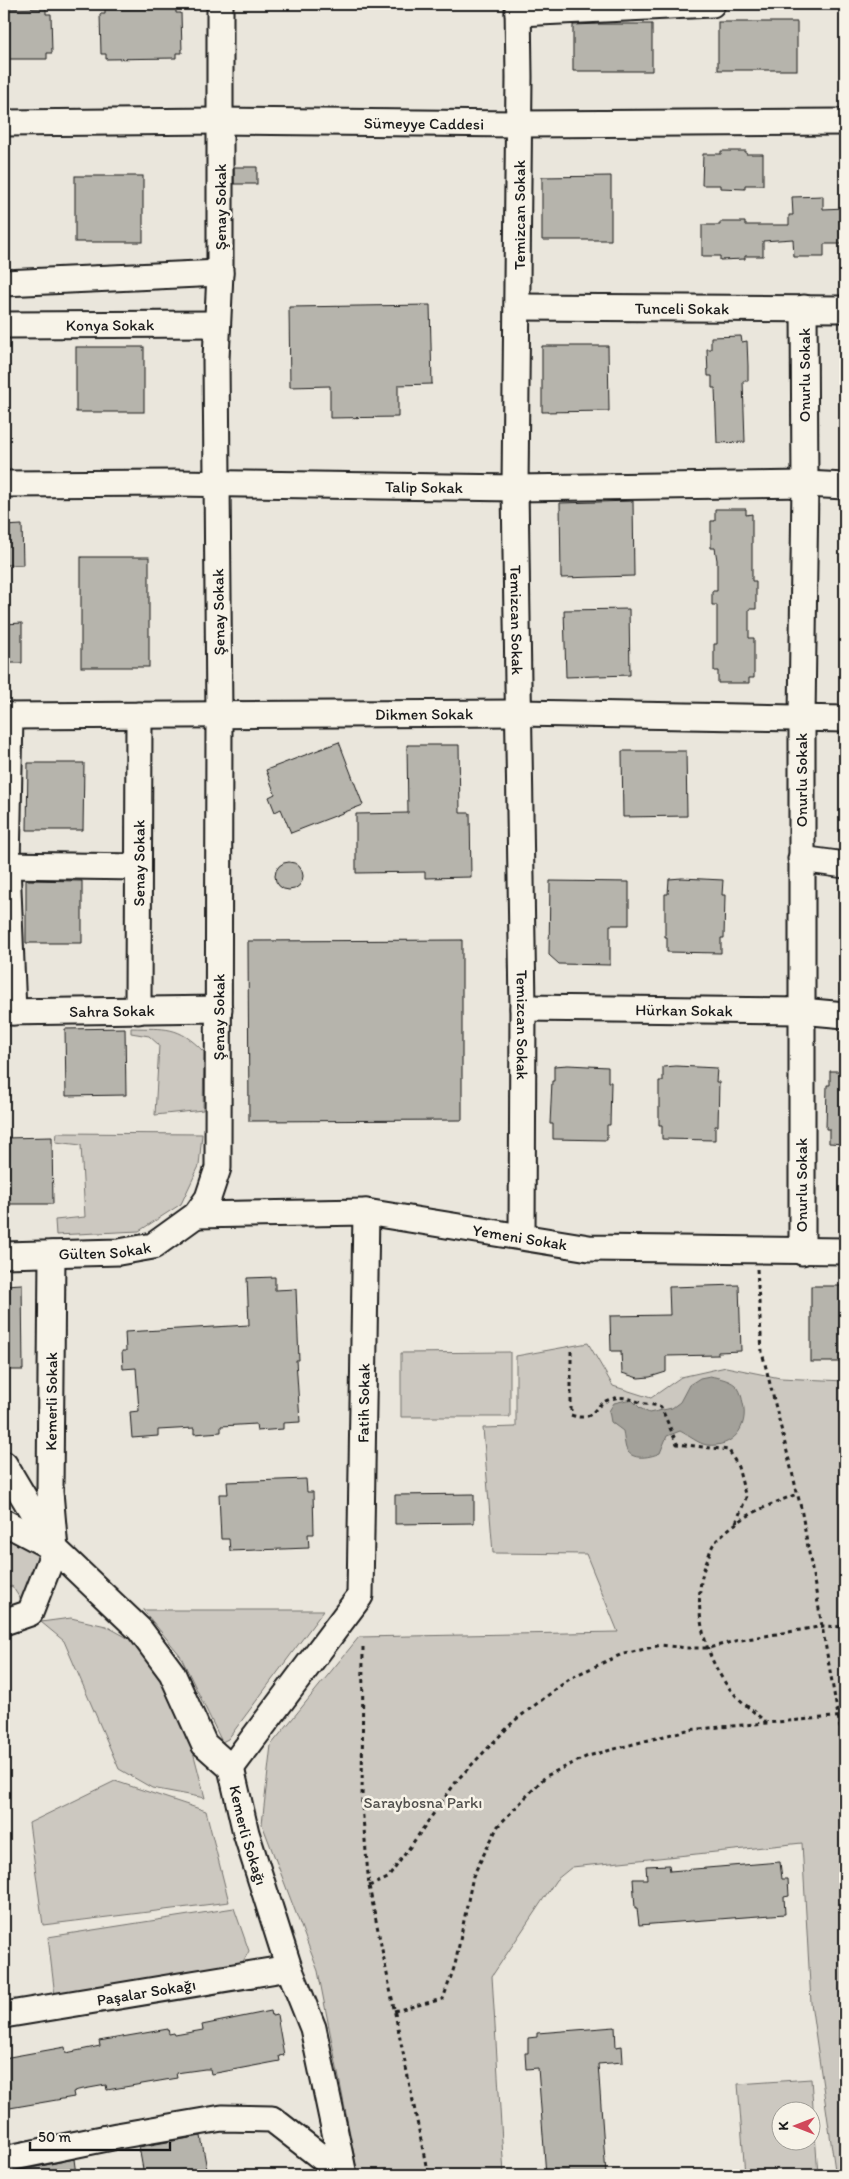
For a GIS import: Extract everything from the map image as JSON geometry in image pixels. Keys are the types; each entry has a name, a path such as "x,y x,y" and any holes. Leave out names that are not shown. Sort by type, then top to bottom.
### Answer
{"street":[{"name":"Şenay Sokak","path":"196,1215 208,1198 218,1168 219,716 216,483 217,324 220,273 220,4"},
{"path":"518,8 712,4"},
{"name":"Temizcan Sokak","path":"518,8 518,307 515,488 523,1008 522,1236"},
{"name":"Sümeyye Caddesi","path":"4,123 220,121 519,124 845,122"},
{"path":"4,283 220,273"},
{"name":"Tunceli Sokak","path":"518,307 845,309"},
{"name":"Onurlu Sokak","path":"802,1252 801,859 805,484 804,308"},
{"name":"Konya Sokak","path":"4,325 217,324"},
{"name":"Talip Sokak","path":"4,484 216,483 515,488 805,484 845,486"},
{"name":"Dikmen Sokak","path":"7,716 219,716 518,712 845,719"},
{"name":"Senay Sokak","path":"138,715 138,1011"},
{"path":"7,716 5,865 8,1012"},
{"path":"801,859 845,865"},
{"path":"5,865 138,867"},
{"name":"Sahra Sokak","path":"8,1012 219,1008"},
{"name":"Hürkan Sokak","path":"523,1008 801,1012 845,1015"},
{"name":"Yemeni Sokak","path":"196,1215 366,1212 589,1248 756,1252 845,1251"},
{"name":"Fatih Sokak","path":"231,1768 360,1596 366,1212"},
{"name":"Gülten Sokak","path":"4,1255 119,1252 153,1246 196,1215"},
{"name":"Kemerli Sokak","path":"52,1254 50,1462 51,1518 55,1549"},
{"path":"4,1464 55,1549"},
{"path":"4,1522 55,1549"},
{"path":"4,1622 30,1613 55,1549"},
{"name":"Kemerli Sokağı","path":"55,1549 146,1637 172,1673 204,1744 231,1768 246,1833 289,1968 313,2028 344,2175"},
{"name":"Paşalar Sokağı","path":"4,2015 289,1968"},
{"path":"4,2159 117,2136 222,2118 272,2119 344,2175"}],"path":[{"path":"756,1252 762,1352 797,1494 824,1626 845,1755"},
{"path":"571,1351 571,1415 581,1418 595,1413 606,1401 622,1396 634,1398 642,1404 661,1407 677,1444 729,1450 738,1467 746,1498 735,1525"},
{"path":"768,1723 740,1700 725,1683 712,1663 702,1624 699,1590 714,1542 760,1507 797,1494"},
{"path":"369,1886 388,1878 458,1779 514,1721 572,1677 620,1655 661,1644 686,1648 709,1648 735,1641 824,1626 845,1627"},
{"path":"363,1647 362,1806 369,1886 428,2175"},
{"path":"394,2011 443,1999 455,1965 473,1876 498,1826 546,1776 588,1756 687,1730 845,1716"}],"green space":[{"path":"131,1028 171,1030 187,1037 204,1052 203,1110 155,1115 159,1045 149,1036 131,1033"},
{"path":"57,1133 202,1134 199,1166 181,1204 139,1231 56,1235 55,1220 85,1217 81,1145 56,1142"},
{"name":"Saraybosna Parkı","path":"588,1343 613,1386 651,1398 681,1377 726,1367 780,1378 845,1381 845,2168 835,2170 811,2003 802,1843 572,1867 556,1880 492,1976 504,2175 358,2175 318,1971 262,1824 271,1745 359,1637 618,1632 586,1554 493,1553 483,1428 516,1427 516,1356"},
{"path":"510,1352 510,1417 401,1417 401,1353"},
{"path":"4,1528 41,1547 44,1560 21,1600 12,1586 4,1589"},
{"path":"143,1610 324,1610 228,1739 222,1742 180,1655"},
{"path":"71,1618 106,1626 135,1642 162,1683 188,1732 205,1798 152,1788 119,1769 64,1641 41,1622"},
{"path":"115,1781 206,1811 229,1902 43,1925 29,1823"},
{"path":"234,1908 249,1951 241,1965 55,1996 48,1937"},
{"path":"811,2079 813,2102 772,2102 772,2152 816,2152 818,2175 745,2175 738,2084"}],"shaded area":[{"path":"710,1376 729,1381 740,1391 744,1420 737,1434 724,1443 707,1445 680,1431 667,1436 660,1453 645,1457 630,1454 627,1450 623,1431 611,1422 609,1411 614,1403 631,1399 640,1408 649,1413 672,1408 680,1402 689,1385 700,1378"}],"building":[{"path":"46,8 46,14 51,14 52,53 47,53 47,59 4,59 4,9"},
{"path":"176,8 176,13 181,13 182,53 176,53 176,58 106,59 106,54 101,54 100,14 105,14 105,9"},
{"path":"718,22 797,22 797,70 718,70"},
{"path":"652,24 652,71 573,71 573,25"},
{"path":"721,151 746,151 746,154 763,154 763,185 745,185 745,189 720,188 720,185 702,185 703,154 721,154"},
{"path":"234,167 257,167 257,184 234,184"},
{"path":"75,176 143,176 143,242 75,242"},
{"path":"611,176 611,240 542,240 542,177"},
{"path":"823,196 823,209 845,208 845,244 824,244 824,257 794,257 793,239 763,241 763,256 745,256 745,259 720,260 720,256 702,256 702,225 720,225 720,222 745,222 745,225 789,225 789,215 793,215 792,197"},
{"path":"430,305 432,384 398,385 398,417 330,418 330,386 290,387 289,307"},
{"path":"741,336 742,342 747,341 748,366 748,381 743,381 745,442 717,443 715,388 712,388 712,376 708,376 707,349 711,349 711,337"},
{"path":"542,346 608,346 609,411 542,412"},
{"path":"76,347 144,347 144,412 76,412"},
{"path":"633,501 634,576 561,578 560,503"},
{"path":"715,509 746,509 746,515 752,514 752,581 756,581 756,609 749,609 749,638 754,638 754,678 749,678 749,683 718,683 718,671 714,671 714,644 717,644 717,605 712,605 712,591 717,591 717,560 715,548 711,548 711,521 715,521"},
{"path":"22,525 23,565 4,565 4,526"},
{"path":"81,557 149,557 149,667 81,667"},
{"path":"629,609 630,675 566,677 564,610"},
{"path":"22,623 22,663 4,663 4,624"},
{"path":"339,742 363,805 291,833 281,809 275,812 269,797 275,794 266,770"},
{"path":"407,745 459,745 460,813 470,813 471,877 425,878 425,872 356,873 356,814 408,813"},
{"path":"622,751 686,751 687,816 623,817"},
{"path":"28,763 84,763 83,830 27,830"},
{"path":"289,862 299,866 303,876 299,886 289,890 279,886 275,876 279,866"},
{"path":"669,879 723,880 722,895 725,895 724,938 721,938 721,953 667,952 665,894 668,894"},
{"path":"26,880 82,881 82,943 26,943"},
{"path":"550,881 629,882 629,925 610,925 610,965 559,964 549,955"},
{"path":"462,940 462,1120 249,1121 248,941"},
{"path":"125,1028 126,1095 66,1096 65,1029"},
{"path":"554,1066 608,1067 608,1082 611,1082 610,1125 607,1125 607,1140 553,1139 553,1124 550,1124"},
{"path":"663,1067 717,1068 716,1082 719,1082 718,1126 715,1126 715,1140 662,1139 662,1125 659,1125 659,1081 663,1081"},
{"path":"830,1071 845,1071 845,1144 829,1143 829,1129 826,1129 827,1085 830,1085"},
{"path":"52,1137 53,1204 4,1204 4,1138"},
{"path":"275,1277 275,1290 296,1289 299,1360 296,1360 300,1422 283,1423 283,1429 257,1431 256,1424 221,1426 221,1432 194,1434 194,1428 158,1430 158,1436 132,1438 130,1412 139,1411 136,1368 123,1369 122,1351 126,1351 125,1332 249,1325 247,1278"},
{"path":"22,1284 23,1370 4,1370 4,1285"},
{"path":"739,1285 741,1351 718,1352 718,1355 666,1356 666,1372 650,1377 638,1378 622,1373 621,1351 611,1351 610,1316 670,1315 669,1287"},
{"path":"811,1286 845,1286 845,1362 811,1362"},
{"path":"306,1479 307,1492 313,1492 314,1534 308,1534 309,1548 230,1551 229,1539 221,1539 219,1494 228,1494 227,1482"},
{"path":"474,1494 474,1523 395,1524 395,1495"},
{"path":"780,1862 782,1879 788,1879 789,1896 784,1897 785,1914 639,1925 637,1908 635,1908 633,1879 647,1879 646,1866 669,1865 670,1871"},
{"path":"271,2011 272,2016 277,2015 284,2055 279,2056 280,2061 211,2074 210,2069 176,2073 177,2078 107,2090 106,2085 78,2090 73,2092 74,2097 4,2109 4,2058 65,2047 66,2053 100,2046 99,2041 168,2029 169,2034 174,2033 175,2035 203,2030 202,2025"},
{"path":"615,2027 616,2047 622,2046 623,2062 598,2064 606,2175 546,2175 538,2068 526,2069 525,2053 528,2053 528,2038 537,2037 537,2033"},
{"path":"201,2136 208,2175 144,2175 139,2147"},
{"path":"74,2159 76,2175 8,2175 8,2173"}]}
